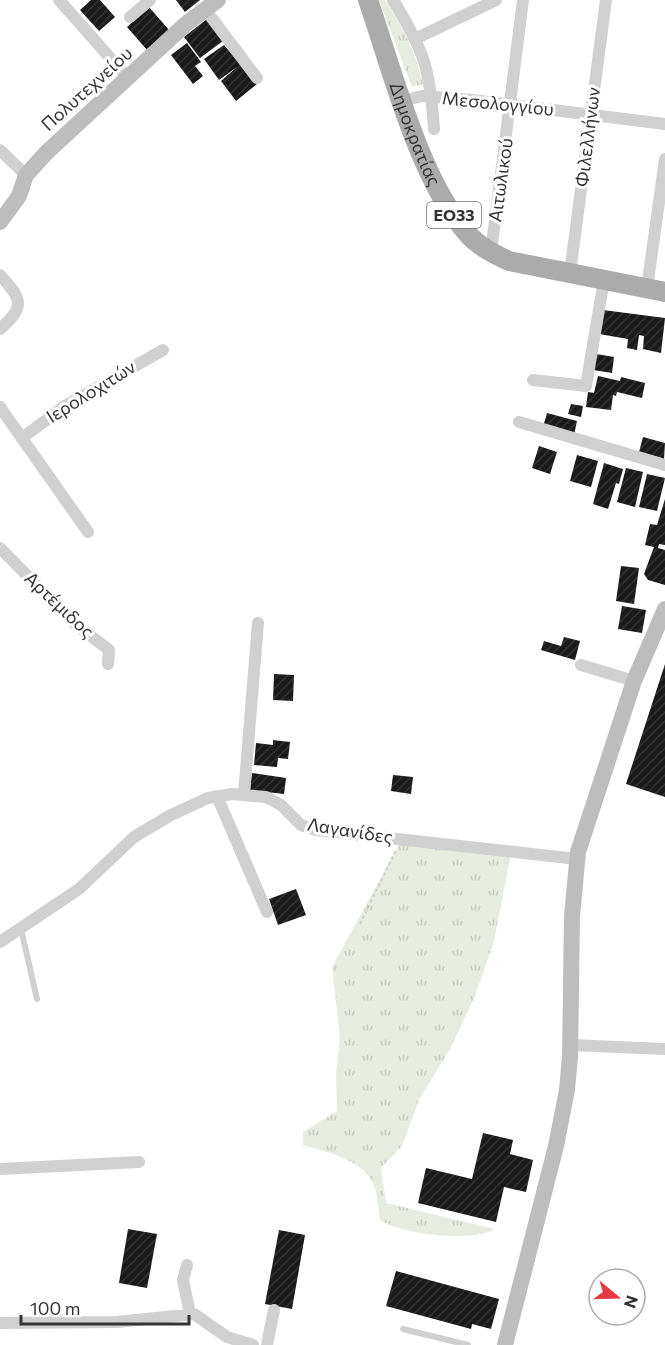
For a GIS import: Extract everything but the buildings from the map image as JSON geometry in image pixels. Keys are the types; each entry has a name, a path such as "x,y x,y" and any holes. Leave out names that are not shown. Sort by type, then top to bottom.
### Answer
{"main road":[{"name":"Δημοκρατίας","path":"368,0 402,101 444,201 469,235 491,252 509,261 656,290"}],"street":[{"path":"59,0 129,79"},
{"path":"130,17 150,0"},
{"path":"393,0 417,38 425,59 434,129"},
{"path":"417,38 496,0"},
{"name":"Αιτωλικού","path":"491,252 523,0"},
{"name":"Φιλελλήνων","path":"570,273 606,0"},
{"path":"212,3 257,78"},
{"name":"Πολυτεχνείου","path":"0,222 19,196 26,175 47,152 212,3"},
{"name":"Μεσολογγίου","path":"402,101 415,96 431,97 665,124"},
{"path":"0,150 26,175"},
{"path":"656,290 665,159"},
{"path":"0,275 16,293 19,304 15,314 0,329"},
{"path":"533,380 586,387 604,280"},
{"name":"Ιερολοχιτών","path":"22,438 65,406 163,350"},
{"path":"0,407 87,532"},
{"path":"519,422 665,465"},
{"name":"Αρτέμιδος","path":"0,548 75,624 110,650 108,664"},
{"path":"505,1345 558,1136 568,1081 571,947 577,859 584,829 634,681 665,609"},
{"path":"244,794 258,623"},
{"path":"581,665 634,681"},
{"name":"Λαγανίδες","path":"0,942 79,889 134,837 171,815 217,796 244,794 266,797 275,801 306,827 577,859"},
{"path":"217,796 267,912"},
{"path":"570,1045 665,1049"},
{"path":"0,1168 139,1162"},
{"path":"187,1265 183,1280 190,1314"},
{"path":"267,1345 274,1310"},
{"path":"0,1323 117,1322 190,1314 197,1315 227,1337 253,1345"}],"lane":[{"path":"21,929 37,999"},
{"path":"403,1329 468,1345"}],"path":[{"path":"360,924 401,839"}],"green space":[{"path":"379,0 385,0 403,30 413,50 423,84 412,87"},
{"path":"401,841 511,854 494,941 475,996 450,1049 419,1100 402,1146 381,1168 386,1203 494,1229 484,1233 437,1235 390,1225 380,1220 375,1187 361,1168 332,1154 303,1145 303,1132 337,1111 336,1072 340,1038 332,967"}]}
